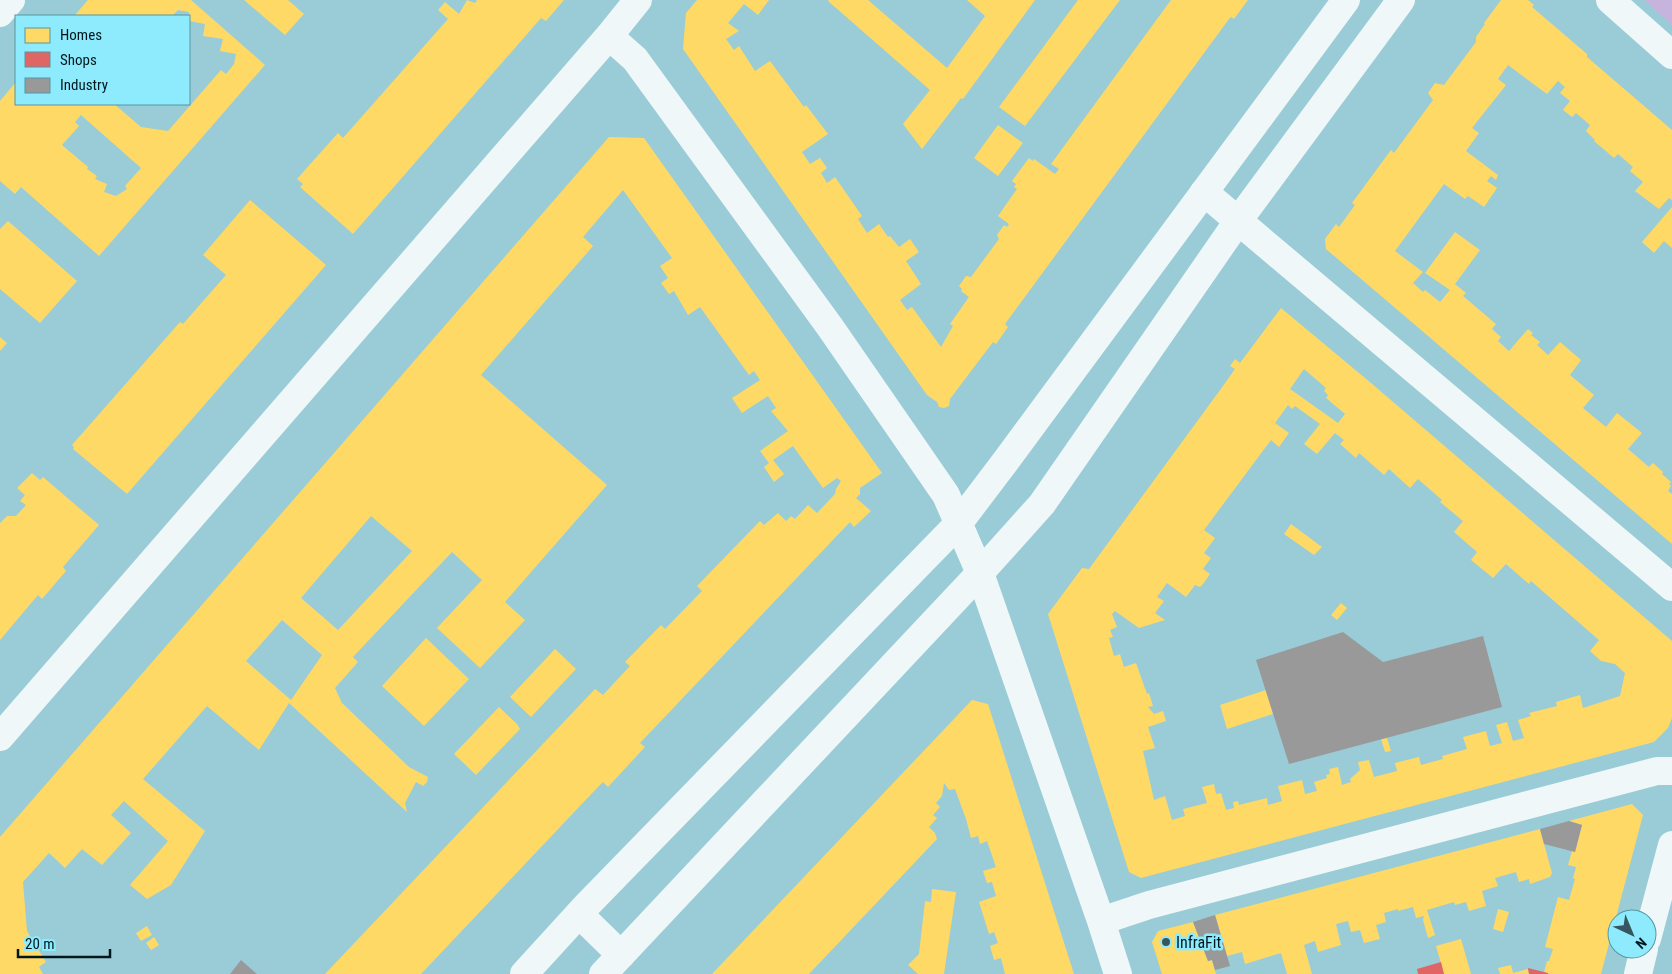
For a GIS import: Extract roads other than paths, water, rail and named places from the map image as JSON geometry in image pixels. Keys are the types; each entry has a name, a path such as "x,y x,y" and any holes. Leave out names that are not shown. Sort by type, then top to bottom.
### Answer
{"street":[{"path":"0,13 11,0"},
{"path":"0,737 609,36 638,0"},
{"path":"524,974 579,914 958,524 1346,0"},
{"path":"579,914 612,964 980,573 1042,504 1238,221 1401,0"},
{"path":"1610,0 1672,55"},
{"path":"609,36 635,59 830,327 946,495 980,573 1118,974"},
{"path":"1204,192 1672,587"},
{"path":"1101,921 1149,905 1628,778 1657,771 1672,772"},
{"path":"1655,909 1672,845"},
{"path":"1638,974 1642,959"}],"place":[{"name":"InfraFit","path":"1166,942"}]}
